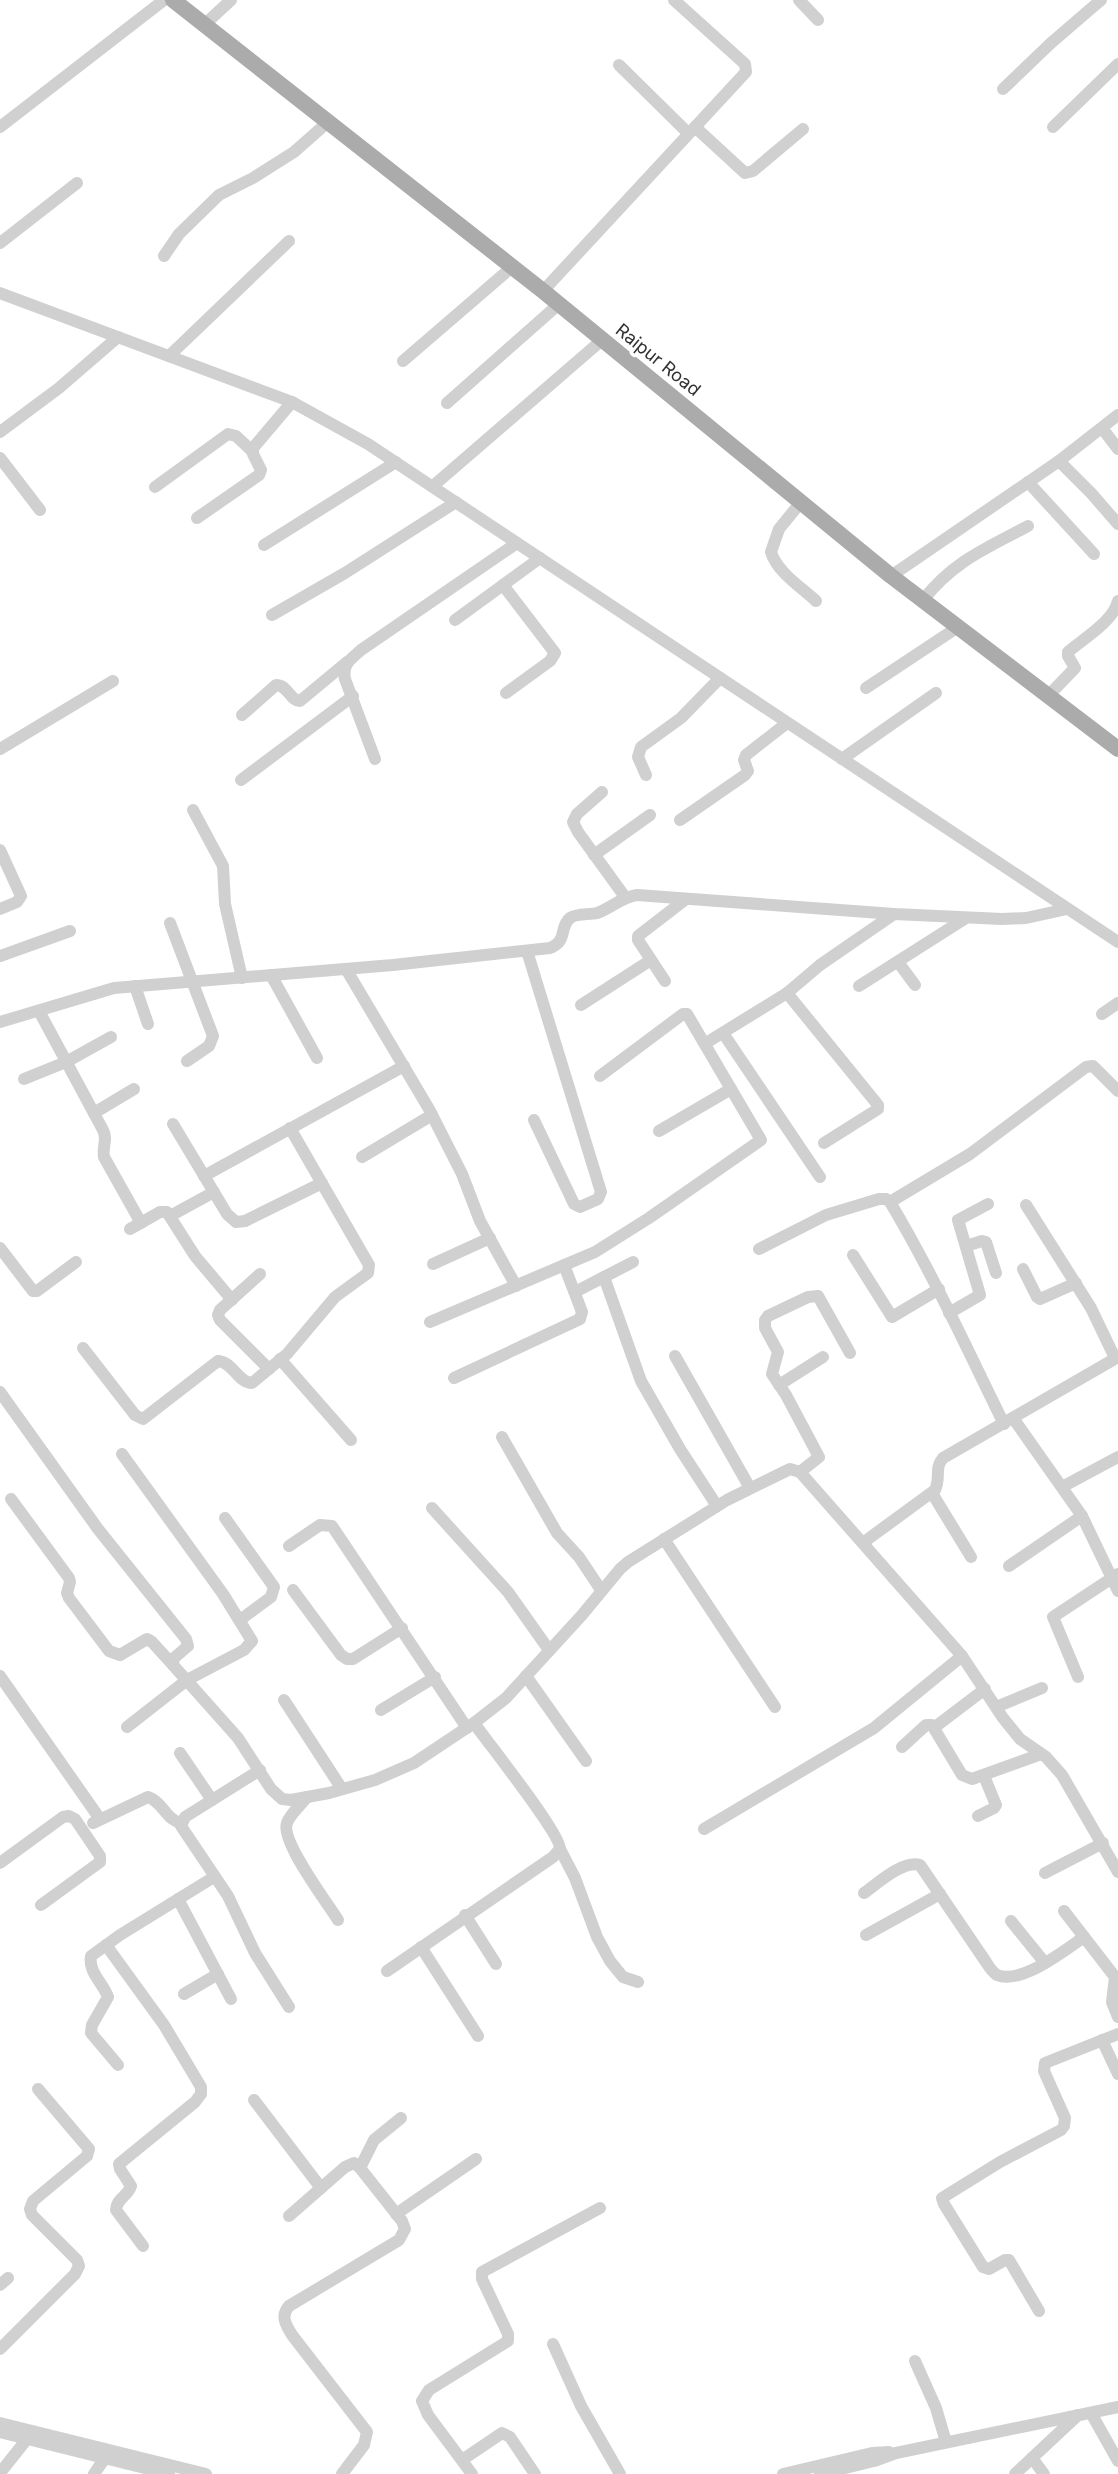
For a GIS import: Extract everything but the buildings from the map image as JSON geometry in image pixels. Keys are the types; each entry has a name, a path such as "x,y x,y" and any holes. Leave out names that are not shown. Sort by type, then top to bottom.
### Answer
{"main road":[{"name":"Raipur Road","path":"173,0 543,291 891,576 1118,749"}],"street":[{"path":"0,128 164,0"},
{"path":"204,24 231,0"},
{"path":"799,0 818,20"},
{"path":"1003,89 1101,0"},
{"path":"543,291 744,75 747,66 676,1"},
{"path":"1053,127 1118,64"},
{"path":"619,65 745,173 753,172 803,129"},
{"path":"164,256 179,234 219,195 253,178 294,152 328,122"},
{"path":"0,243 77,183"},
{"path":"169,356 289,241"},
{"path":"403,360 512,267"},
{"path":"0,293 292,402 368,444 1118,942"},
{"path":"447,403 559,304"},
{"path":"0,432 59,388 118,337"},
{"path":"433,486 602,340"},
{"path":"253,452 256,444 292,402"},
{"path":"891,576 1059,461 1118,415"},
{"path":"1102,428 1118,449"},
{"path":"155,487 228,434 236,436 253,452 261,470 259,475 197,519"},
{"path":"0,458 40,510"},
{"path":"1059,461 1118,524"},
{"path":"264,545 396,462"},
{"path":"1028,482 1094,554"},
{"path":"272,615 345,573 456,502"},
{"path":"801,502 779,528 771,552 777,564 816,601"},
{"path":"923,600 943,576 960,563 1028,526"},
{"path":"242,715 276,685 283,686 293,699 300,701 361,650 517,543"},
{"path":"455,620 540,558"},
{"path":"503,585 555,653 550,661 506,693"},
{"path":"1048,696 1075,668 1068,652 1109,617 1116,609 1118,601"},
{"path":"866,688 958,627"},
{"path":"348,662 344,673 375,759"},
{"path":"646,775 638,757 641,747 681,718 720,678"},
{"path":"0,749 113,681"},
{"path":"842,759 936,693"},
{"path":"241,780 353,696"},
{"path":"680,820 746,774 746,755 787,723"},
{"path":"602,792 577,814 573,822 625,897"},
{"path":"193,810 223,866 225,904 242,978"},
{"path":"594,855 650,815"},
{"path":"0,850 21,896 17,902 0,909"},
{"path":"0,1022 102,990 346,969 554,947 560,942 567,922 572,917 599,912 625,897 637,895 966,918 1026,918 1067,909"},
{"path":"665,981 638,940 639,935 686,899"},
{"path":"706,1044 786,993 820,965 894,914"},
{"path":"859,986 966,918"},
{"path":"170,923 214,1039 209,1046 187,1061"},
{"path":"0,956 69,931"},
{"path":"527,951 601,1192 598,1199 580,1208 574,1204 534,1120"},
{"path":"581,1005 651,960"},
{"path":"898,961 915,985"},
{"path":"346,969 432,1115 462,1174 475,1211 516,1286"},
{"path":"271,975 317,1058"},
{"path":"135,986 148,1024"},
{"path":"786,993 879,1107 824,1143"},
{"path":"1102,1014 1118,1003"},
{"path":"39,1011 106,1135 104,1157 136,1226 163,1211 170,1216 195,1256 232,1300"},
{"path":"430,1321 595,1252 760,1143 761,1138 689,1015 683,1014 600,1076"},
{"path":"723,1033 820,1177"},
{"path":"24,1079 65,1062 111,1038"},
{"path":"204,1176 404,1066"},
{"path":"890,1202 970,1154 1086,1067 1093,1066 1118,1091"},
{"path":"659,1131 731,1089"},
{"path":"94,1113 134,1090"},
{"path":"362,1157 432,1115"},
{"path":"173,1124 227,1214 241,1223 322,1184"},
{"path":"83,1348 135,1415 140,1419 145,1418 218,1362 225,1362 248,1384 252,1383 280,1359 335,1297 370,1269 290,1128"},
{"path":"170,1216 214,1192"},
{"path":"759,1249 838,1211 879,1199 890,1202 923,1257 949,1313 1008,1421 1082,1516 1115,1576 1118,1591"},
{"path":"949,1313 981,1293 958,1220 988,1204"},
{"path":"864,1542 932,1493 937,1486 937,1466 943,1458 1117,1357 1076,1283 1026,1205"},
{"path":"433,1264 489,1238"},
{"path":"966,1246 986,1242 996,1273"},
{"path":"0,1248 29,1289 35,1292 76,1262"},
{"path":"853,1255 893,1317 939,1289"},
{"path":"575,1292 632,1262"},
{"path":"454,1378 582,1317 564,1265"},
{"path":"1023,1269 1040,1299 1076,1283"},
{"path":"260,1275 220,1310 219,1317 269,1369"},
{"path":"604,1277 641,1381 717,1506"},
{"path":"800,1472 819,1457 772,1370 778,1349 765,1328 765,1320 768,1316 816,1295 821,1298 849,1353"},
{"path":"675,1356 750,1488"},
{"path":"779,1385 823,1357"},
{"path":"280,1359 351,1440"},
{"path":"0,1392 98,1529 186,1639 186,1648 174,1658 173,1665"},
{"path":"502,1437 557,1533 579,1557 601,1590"},
{"path":"122,1454 223,1594 251,1638 250,1645 187,1680 128,1727"},
{"path":"1062,1487 1118,1457"},
{"path":"11,1499 69,1577 69,1598 109,1651 120,1655 147,1639 152,1642 238,1738 271,1789 282,1799 291,1800 341,1790 402,1769 471,1725 506,1698 620,1569 664,1539 750,1488 786,1469 800,1472 962,1656 1020,1739 1041,1754 1062,1775 1118,1871"},
{"path":"932,1493 971,1557"},
{"path":"432,1508 508,1592 550,1650"},
{"path":"1009,1566 1082,1516"},
{"path":"225,1518 274,1587 271,1597 240,1620"},
{"path":"289,1546 320,1525 332,1525 435,1677 559,1841 597,1937 610,1961 623,1977 638,1982"},
{"path":"664,1539 775,1707"},
{"path":"1078,1677 1053,1617 1115,1576"},
{"path":"293,1590 341,1655 347,1659 353,1659 402,1628"},
{"path":"704,1829 874,1728 962,1656"},
{"path":"0,1676 100,1819"},
{"path":"527,1676 586,1761"},
{"path":"381,1710 435,1677"},
{"path":"996,1707 1042,1688"},
{"path":"934,1727 985,1689"},
{"path":"285,1700 341,1790"},
{"path":"902,1747 930,1724 962,1775 972,1779 1041,1754"},
{"path":"180,1753 212,1800"},
{"path":"260,1770 185,1817 181,1823 182,1829 228,1896 255,1953 289,2007"},
{"path":"978,1816 996,1805 984,1776"},
{"path":"82,1828 148,1797 159,1803 172,1820 181,1823"},
{"path":"307,1797 287,1822 286,1831 300,1863 338,1920"},
{"path":"0,1863 63,1817 72,1817 82,1828 100,1857 100,1862 41,1905"},
{"path":"1045,1873 1103,1843"},
{"path":"387,1971 553,1857 560,1849"},
{"path":"864,1893 901,1869 915,1864 922,1867 986,1962 996,1974 1004,1976 1029,1972 1084,1937"},
{"path":"118,2065 91,2033 92,2025 108,1997 92,1970 90,1960 95,1952 214,1877"},
{"path":"866,1935 940,1894"},
{"path":"178,1899 231,1999"},
{"path":"1064,1911 1115,1977 1112,2002 1118,2017"},
{"path":"465,1915 496,1964"},
{"path":"1011,1921 1045,1963"},
{"path":"106,1945 164,2025 201,2087 201,2094 195,2102 119,2164 131,2186 117,2203 116,2210 143,2246"},
{"path":"421,1947 478,2036"},
{"path":"184,1994 218,1974"},
{"path":"1039,2311 1009,2260 989,2269 983,2267 942,2198 1000,2162 1061,2130 1065,2119 1044,2071 1045,2063 1118,2034"},
{"path":"1102,2040 1118,2074"},
{"path":"0,2349 75,2274 79,2266 32,2215 30,2209 33,2200 87,2156 89,2148 38,2089"},
{"path":"254,2100 321,2188"},
{"path":"360,2168 371,2144 401,2118"},
{"path":"396,2214 476,2159"},
{"path":"289,2216 348,2165 354,2164 396,2214 405,2230 402,2237 289,2306 284,2314 285,2325 292,2335 367,2432 364,2445 342,2474"},
{"path":"472,2474 428,2415 422,2401 429,2390 508,2340 508,2334 482,2279 482,2273 600,2208"},
{"path":"553,2344 581,2406 620,2474"},
{"path":"915,2361 936,2408 946,2442"},
{"path":"820,2474 896,2453 1118,2407"},
{"path":"1015,2474 1085,2414"},
{"path":"1085,2414 1118,2461"},
{"path":"0,2423 105,2458 169,2474"},
{"path":"0,2432 31,2435 185,2472 206,2474"},
{"path":"461,2459 502,2433 510,2437 535,2474"},
{"path":"0,2473 31,2435"},
{"path":"783,2474 872,2453 896,2453"},
{"path":"94,2474 105,2458"},
{"path":"1032,2458 1044,2474"}]}
